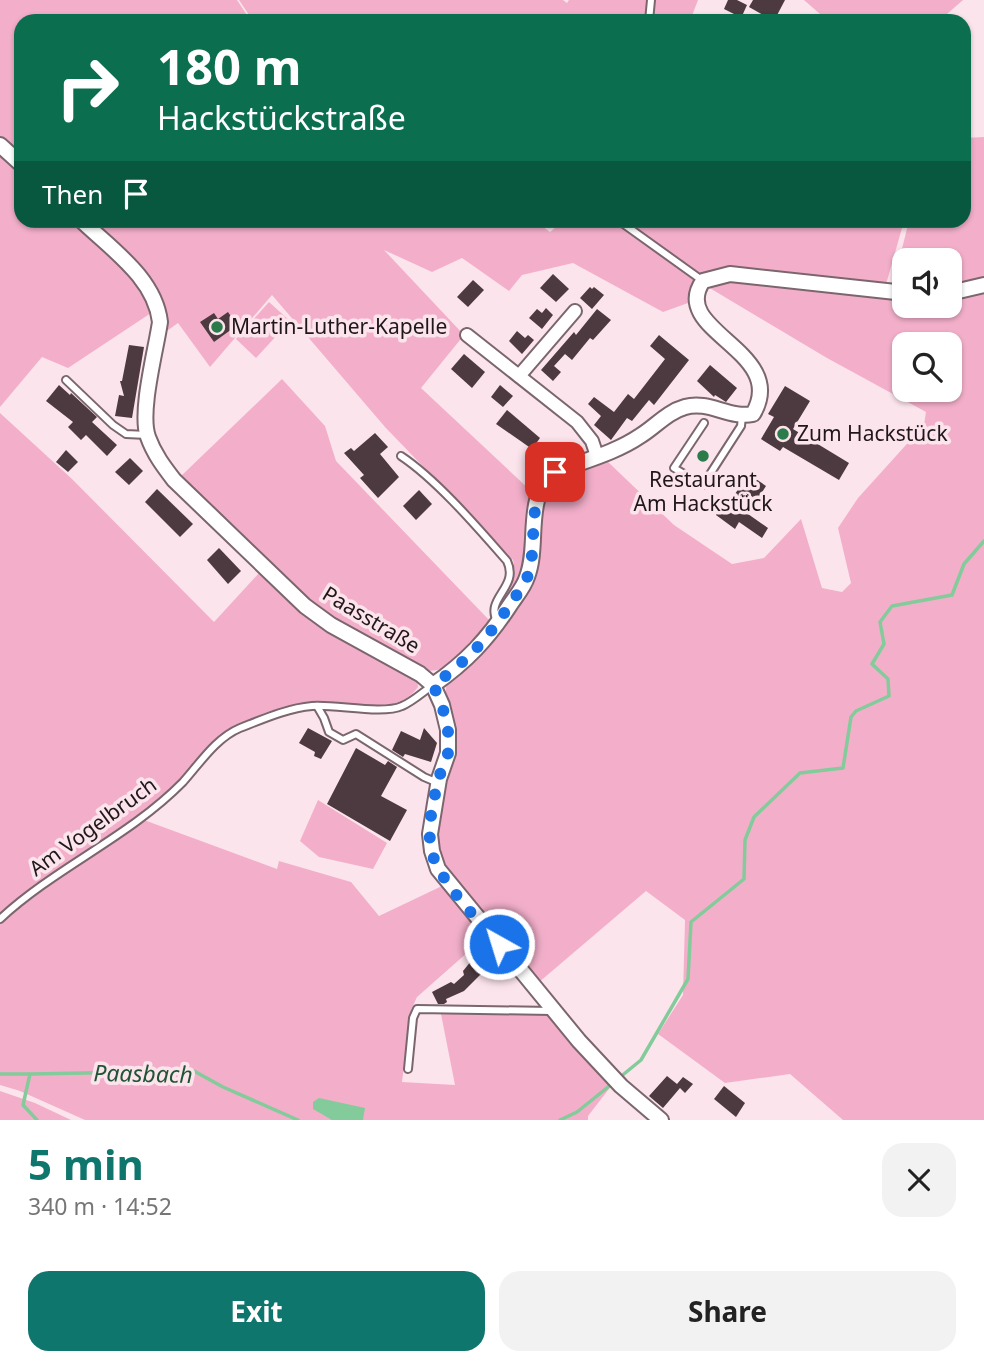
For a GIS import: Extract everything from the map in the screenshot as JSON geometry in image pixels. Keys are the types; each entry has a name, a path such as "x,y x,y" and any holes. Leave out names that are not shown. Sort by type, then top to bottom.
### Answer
{"street":[{"path":"0,145 14,158"},
{"name":"Paasstraße","path":"89,228 143,281 159,307 160,322 145,417 147,435 157,458 174,480 305,606 359,641 420,674 433,685"},
{"path":"661,1120 621,1086 554,1011 438,869 430,834 438,783 448,753 448,730 442,705 433,685 460,666 491,634 526,580 534,549 536,499 540,488 555,472 640,436 663,417 686,407 708,406 731,415 753,414 759,403 761,386 757,373 746,357 705,321 696,303 696,291 703,281 730,274 892,292"},
{"path":"962,290 984,285"},
{"path":"519,376 575,311"},
{"path":"467,335 577,422 592,440 597,456"}],"lane":[{"path":"629,228 703,281"},
{"path":"66,380 126,435 147,435"},
{"path":"704,423 674,468 703,485 741,426 742,416"},
{"path":"401,456 412,463 462,512 507,561 511,570 510,580 493,608 498,623"},
{"name":"Am Vogelbruch","path":"0,919 18,902 66,868 147,815 182,783 224,737 237,729 289,711 317,706 382,709 401,707 433,685"},
{"path":"317,706 329,732 343,740 356,734 438,783"},
{"path":"408,1069 413,1018 417,1009 554,1011"}],"shaded area":[{"path":"0,0 237,0 246,14 14,14 14,150 0,137"},
{"path":"239,0 563,0 567,3 569,0 648,0 648,14 248,14"},
{"path":"654,0 698,0 693,14 653,14"},
{"path":"804,0 963,0 947,14 820,14"},
{"path":"984,137 984,281 962,286 962,248 902,248 907,228 971,228 971,138"},
{"path":"0,151 14,164 14,228 81,228 132,278 151,301 151,313 68,368 42,357 0,407"},
{"path":"96,228 545,228 550,232 555,228 627,228 695,280 688,303 663,312 573,263 522,275 509,291 462,258 432,272 384,250 464,335 421,388 530,490 526,518 526,565 499,615 498,607 513,579 513,560 385,427 272,295 210,367 178,323 164,333 162,301 157,291 129,259"},
{"path":"634,228 902,228 896,248 892,248 892,263 884,286 700,275"},
{"path":"734,280 892,298 892,318 962,318 962,296 984,292 984,1120 843,1120 790,1074 725,1083 658,1034 683,995 685,920 646,891 538,983 442,866 435,850 443,785 446,684 492,640 530,588 540,500 554,479 606,460 674,525 732,564 764,558 801,519 822,588 842,592 851,583 838,528 858,498 924,425 926,412 908,402 962,402 962,332 892,332 892,393 708,287"},
{"path":"269,302 290,321 256,358 236,339"},
{"path":"282,379 325,426 336,461 491,622 452,664 432,671 421,669 331,619 306,599 180,477"},
{"path":"0,413 72,479 214,622 260,572 285,598 324,629 417,679 418,687 409,697 386,705 307,704 254,719 227,731 210,744 179,782 163,796 15,902 0,916"},
{"path":"318,800 387,843 373,869 319,857 300,841"},
{"path":"144,820 277,869 279,861 351,882 379,916 442,886 485,937 417,997 411,1010 402,1082 455,1085 441,1014 551,1014 612,1085 588,1116 588,1120 85,1120 0,1085 0,924 52,882"},
{"path":"0,1091 35,1103 71,1120 0,1120"},
{"path":"319,1098 365,1108 363,1120 332,1120 313,1109 313,1102"}],"building":[{"path":"728,0 737,0 747,5 743,14 734,14 724,9"},
{"path":"753,0 785,0 778,14 762,14 749,7"},
{"path":"553,274 569,289 556,302 540,288"},
{"path":"473,280 484,290 468,307 457,297"},
{"path":"590,287 604,295 592,309 580,298"},
{"path":"546,308 553,315 542,329 529,318 537,309 542,313"},
{"path":"597,309 611,320 593,340 590,338 572,360 565,354 554,366 561,372 553,381 541,370 574,332 576,335"},
{"name":"Martin-Luther-Kapelle","path":"228,312 234,321 230,325 232,329 214,342 200,322 214,313 218,319"},
{"path":"517,331 525,338 528,335 534,340 522,354 509,341"},
{"path":"659,335 689,360 654,405 649,400 632,421 627,418 611,440 594,425 601,416 588,404 594,397 614,412 628,394 634,399 665,359 650,346"},
{"path":"129,345 144,347 132,418 115,416 119,395 124,396 120,381"},
{"path":"464,354 485,372 472,388 451,369"},
{"path":"710,365 737,388 726,402 715,395 714,397 697,381"},
{"path":"59,385 97,417 92,422 117,445 107,456 86,435 81,440 68,427 73,422 46,401"},
{"path":"500,385 513,396 503,407 491,397"},
{"name":"Zum Hackstück","path":"785,386 810,401 793,429 849,463 839,480 783,447 780,451 761,439 774,417 768,414"},
{"path":"507,410 540,438 532,449 496,424"},
{"path":"375,433 388,447 380,454 399,477 378,498 360,478 364,475 344,453 351,448 354,451"},
{"path":"66,450 78,462 68,472 56,462"},
{"path":"130,458 143,471 129,485 115,472"},
{"path":"745,479 753,484 756,479 766,486 748,514 768,528 762,538 739,522 735,529 716,515 727,498 731,500"},
{"path":"157,489 193,524 180,537 145,502"},
{"path":"419,490 432,504 416,520 403,506"},
{"path":"219,548 241,571 228,584 207,560"},
{"path":"308,728 332,741 321,759 314,756 315,752 299,743"},
{"path":"424,728 437,743 431,762 405,754 403,757 392,750 401,731 420,740"},
{"path":"356,748 385,765 388,761 397,767 381,796 407,810 390,841 327,804"},
{"path":"476,955 490,965 464,991 446,999 444,1004 438,1004 432,992 451,982 454,984 464,975 463,971"},
{"path":"667,1076 677,1084 683,1077 693,1084 685,1093 680,1088 663,1108 649,1096"},
{"path":"724,1086 745,1103 736,1117 714,1099"}],"waterway":[{"name":"Paasbach","path":"619,1078 641,1060 688,979 691,922 744,879 745,840 754,817 800,773 843,768 851,717 856,711 889,696 888,679 872,664 884,644 880,622 892,606 952,595 964,564 984,541"},
{"name":"Paasbach","path":"37,1120 23,1105 30,1074 194,1071 223,1087 298,1120"},
{"path":"0,1074 29,1074"},
{"name":"Paasbach","path":"560,1120 577,1112 613,1083"}],"place":[{"name":"Martin-Luther-Kapelle","path":"217,327"},
{"name":"Zum Hackstück","path":"783,434"},
{"name":"Restaurant Am Hackstück","path":"703,456"}],"route":[{"path":"499,944 438,869 432,851 430,834 439,779 448,753 448,730 442,705 433,685 460,666 491,634 526,580 534,549 536,499 540,488 555,472"}]}
